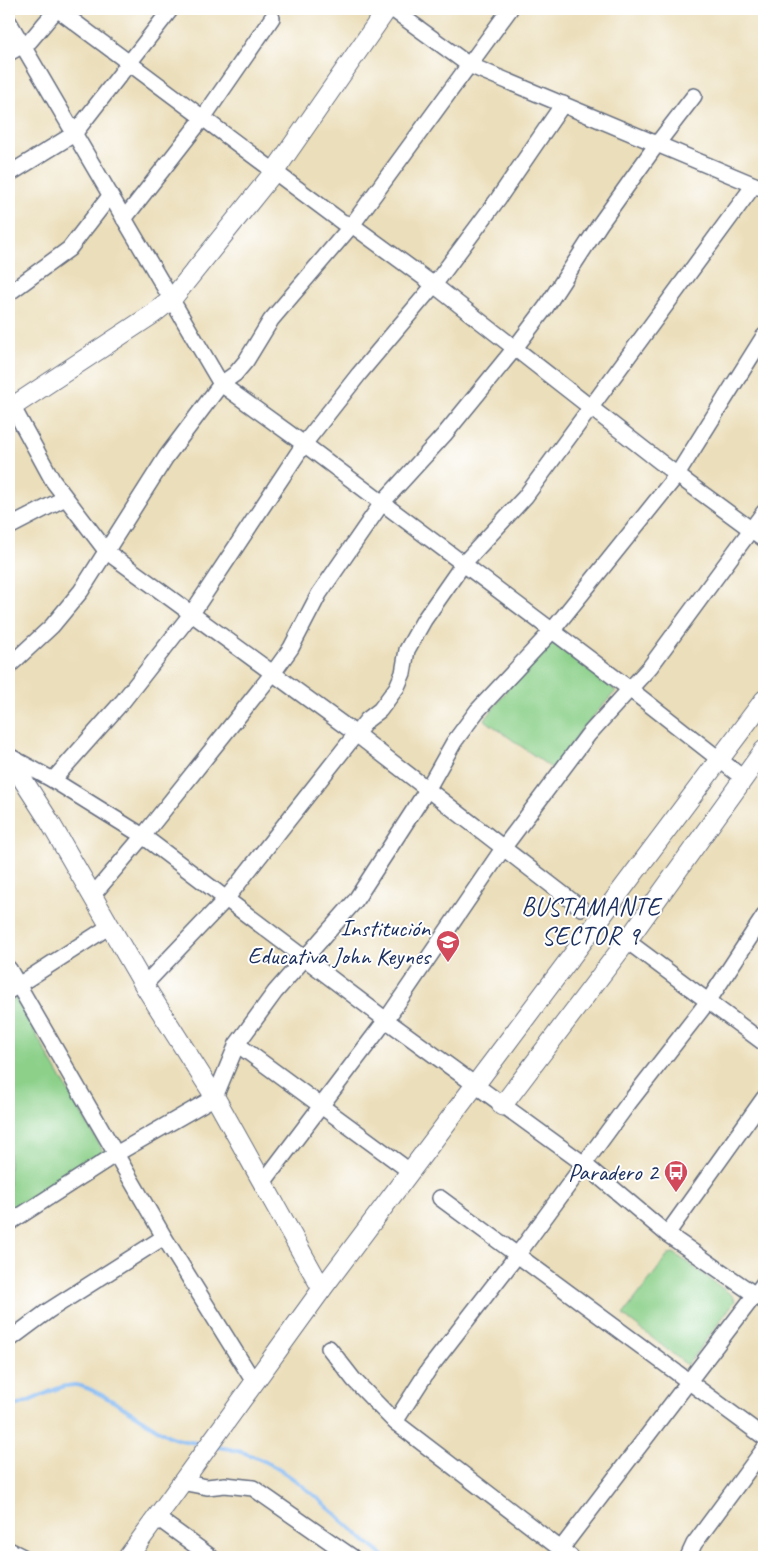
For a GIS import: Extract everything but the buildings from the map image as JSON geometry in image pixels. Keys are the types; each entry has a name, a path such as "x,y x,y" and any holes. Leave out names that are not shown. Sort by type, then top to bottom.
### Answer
{"street":[{"path":"9,53 30,41 57,9 342,222 352,225 434,285 677,475 758,534"},
{"path":"9,174 74,134 171,9"},
{"path":"387,9 274,172 172,299 153,314 10,405 65,498 107,552 356,734 581,908"},
{"path":"144,985 226,899 367,720 388,700 397,687 403,673 407,650 424,620 463,564 525,497 759,187 468,65 392,9"},
{"path":"9,666 52,626 81,591 166,457 221,384 236,374 246,361 271,320 352,225 510,9"},
{"path":"124,219 203,118 272,18"},
{"path":"9,22 221,384 304,444 551,632 631,690 743,778"},
{"path":"93,895 143,836 273,673 291,648 320,594 382,503 444,434 546,307 657,144 694,96"},
{"path":"53,780 124,701 192,613 304,444 359,374 434,285 498,199 563,104"},
{"path":"9,293 70,249 110,196"},
{"path":"9,1223 116,1154 215,1097 237,1044 275,992 356,901 427,790 454,742 477,711 551,632 677,475 764,336"},
{"path":"9,527 65,498"},
{"path":"262,1184 386,1020 504,847 588,736 631,690 758,534 764,512"},
{"path":"128,1557 322,1289 764,700"},
{"path":"502,1106 627,941 764,750"},
{"path":"9,757 53,780 143,836 386,1020 584,1164 667,1234 761,1293 688,1382 565,1554 395,1422 354,1380 329,1348"},
{"path":"9,757 48,819 144,985 215,1097 322,1289"},
{"path":"395,1422 429,1369 518,1254 628,1104 709,1000 764,916"},
{"path":"14,988 110,926"},
{"path":"627,941 709,1000 764,1043"},
{"path":"9,969 14,988 254,1382"},
{"path":"237,1044 411,1172"},
{"path":"667,1234 764,1098"},
{"path":"440,1198 764,1437"},
{"path":"9,1340 48,1311 164,1237"},
{"path":"688,1557 694,1544 764,1449"},
{"path":"181,1482 208,1487 225,1485 252,1488 352,1557"},
{"path":"156,1517 211,1557"},
{"path":"9,1550 23,1557"}],"green space":[{"path":"550,639 616,691 581,730 554,770 485,720 512,683"},
{"path":"15,998 104,1153 11,1213 9,1209 9,1001"},
{"path":"674,1253 733,1296 735,1301 687,1365 623,1315 669,1254"}],"waterway":[{"path":"9,1407 26,1402 57,1388 74,1385 82,1386 107,1398 173,1438 202,1444"},
{"path":"217,1447 242,1452 287,1474 385,1557"}],"place":[{"name":"Institución Educativa John Keynes","path":"448,963"},
{"name":"Paradero 2","path":"676,1193"}],"district":[{"name":"BUSTAMANTE SECTOR 9","path":"591,920"}]}
